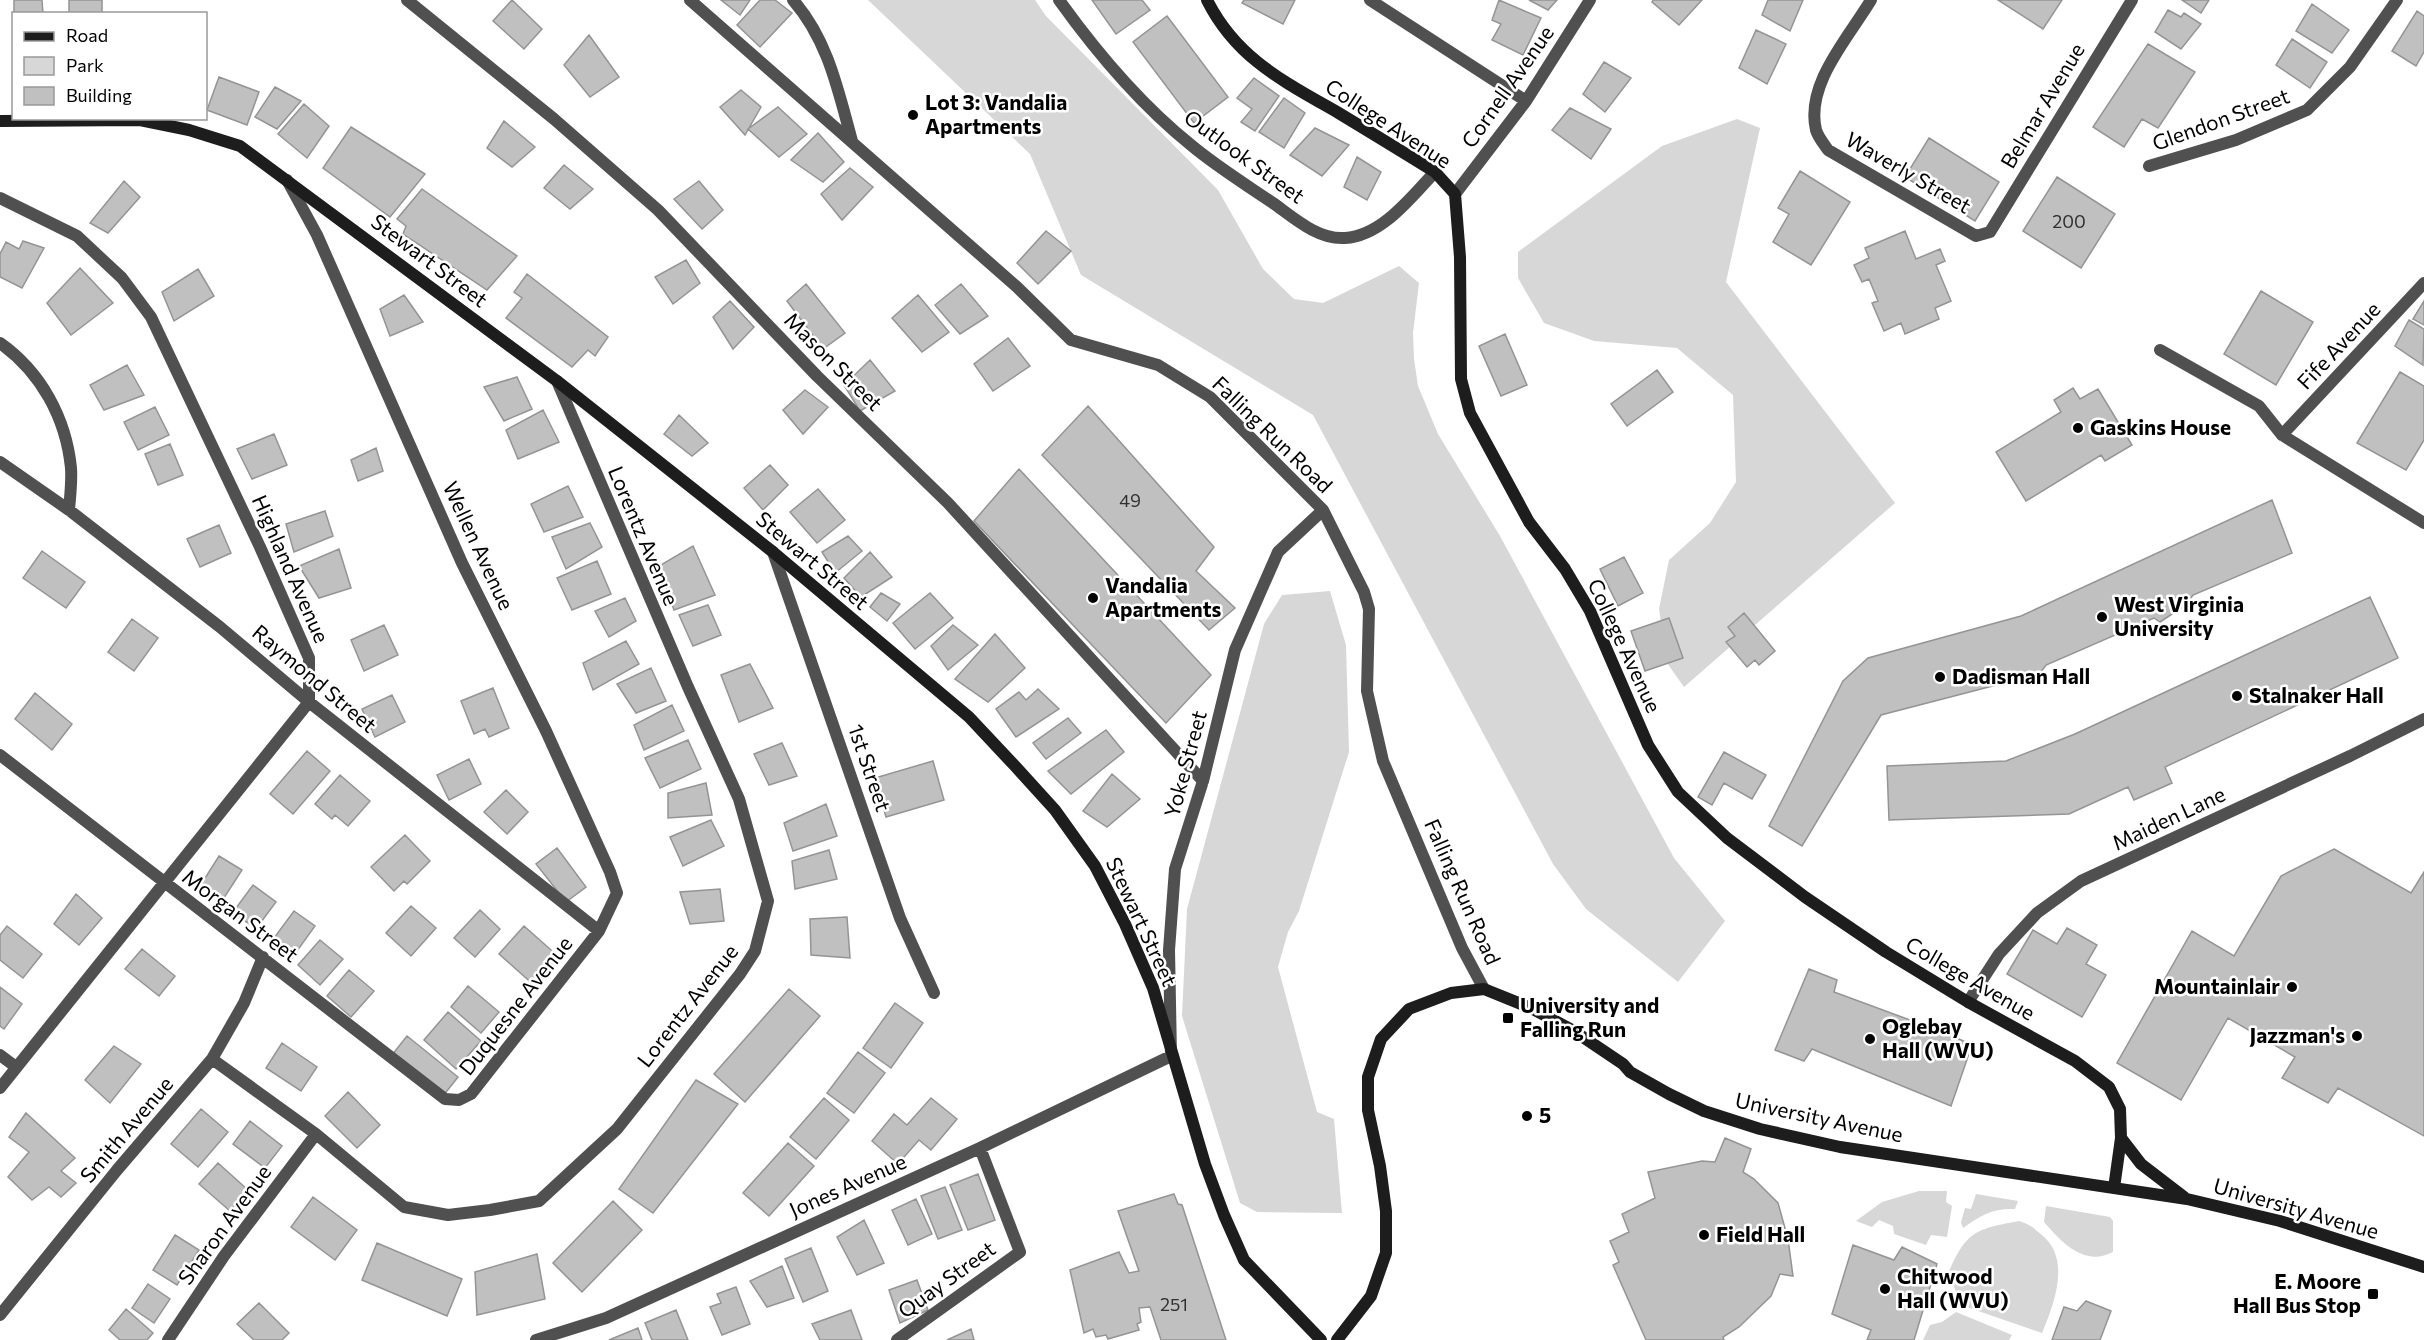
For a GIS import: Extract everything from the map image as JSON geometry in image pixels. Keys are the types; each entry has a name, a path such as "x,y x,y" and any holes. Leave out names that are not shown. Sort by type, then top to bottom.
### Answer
{"street":[{"name":"Mason Street","path":"407,0 554,119 658,210 817,376 948,503 1203,781"},
{"name":"Falling Run Road","path":"690,0 1017,287 1071,340 1158,365 1210,397 1323,510 1364,592 1369,609 1367,691 1383,761 1462,948 1484,989"},
{"path":"793,0 807,16 825,49 852,141"},
{"name":"Outlook Street","path":"1059,0 1111,67 1151,110 1191,146 1308,228 1330,237 1346,238 1366,234 1385,221 1435,172"},
{"name":"College Avenue","path":"1207,0 1218,24 1242,51 1277,78 1435,172 1455,194 1460,253 1461,379 1470,413 1529,522 1564,568 1590,611 1648,745 1678,792 1727,838 1805,897 1886,952 1968,1002 2075,1061 2109,1087 2120,1109 2121,1138 2114,1188"},
{"path":"1370,0 1526,101"},
{"name":"Cornell Avenue","path":"1455,194 1526,101 1590,0"},
{"name":"Waverly Street","path":"1871,0 1820,84 1814,111 1816,132 1828,150 1911,200 1976,236 1990,232"},
{"name":"Belmar Avenue","path":"1990,232 2132,0"},
{"name":"Glendon Street","path":"2149,166 2236,140 2307,110 2350,68 2397,0"},
{"name":"Stewart Street","path":"0,121 140,120 189,130 240,146 285,177 557,381 774,552 969,717 1055,810 1095,866 1125,924 1153,988 1171,1056 1224,1215 1244,1260 1321,1340"},
{"name":"Wellen Avenue","path":"285,177 317,236 462,563 546,731 610,872 617,893 599,931"},
{"name":"Highland Avenue","path":"0,198 77,236 122,278 151,317 260,547 309,658 309,702"},
{"name":"Fife Avenue","path":"2282,435 2424,283"},
{"path":"0,343 17,355 46,390 64,430 71,470 69,510"},
{"path":"2160,350 2259,406 2282,435 2424,522"},
{"name":"Lorentz Avenue","path":"212,1059 316,1134 404,1207 448,1215 539,1201 617,1129 740,975 755,951 768,900 739,799 688,687 557,381"},
{"name":"Raymond Street","path":"0,462 69,510 220,627 309,702 599,931"},
{"name":"Yoke Street","path":"1171,1056 1169,950 1175,869 1203,781 1235,650 1278,552 1323,510"},
{"name":"1st Street","path":"774,552 900,918 934,993"},
{"path":"0,1088 309,702"},
{"name":"Maiden Lane","path":"1968,1002 2000,954 2037,913 2082,880 2350,756 2424,719"},
{"name":"Morgan Street","path":"0,755 446,1099 459,1100"},
{"name":"Duquesne Avenue","path":"459,1100 471,1094 599,931"},
{"name":"Smith Avenue","path":"0,1315 117,1170 212,1059 244,1003 263,957"},
{"name":"University Avenue","path":"1337,1340 1371,1296 1386,1253 1386,1211 1380,1166 1368,1110 1368,1077 1381,1039 1409,1009 1451,993 1484,989 1531,1008 1574,1031 1623,1064 1630,1072 1669,1094 1704,1111 1760,1129 1840,1147 2187,1199 2280,1221 2424,1267"},
{"path":"0,1054 16,1067"},
{"name":"Jones Avenue","path":"536,1340 606,1318 980,1148 1171,1056"},
{"name":"Sharon Avenue","path":"168,1340 224,1256 316,1134"},
{"path":"2121,1138 2141,1164 2187,1199"},
{"name":"Quay Street","path":"897,1340 1020,1252 980,1148"}],"green space":[{"path":"868,0 1035,0 1046,16 1218,190 1263,269 1294,299 1323,303 1399,266 1419,283 1413,333 1414,359 1418,386 1438,434 1500,536 1674,858 1725,921 1678,982 1586,909 1553,864 1313,415 1081,275 1030,154"},
{"path":"1737,119 1760,128 1726,282 1895,503 1684,687 1667,663 1659,609 1669,560 1710,523 1736,482 1733,395 1677,348 1594,341 1544,323 1518,278 1518,252 1662,146"},
{"path":"1330,591 1346,645 1349,752 1299,911 1288,932 1278,967 1317,1112 1334,1119 1342,1213 1257,1212 1240,1203 1182,1016 1187,909 1264,624 1282,595"},
{"path":"1919,1191 1947,1191 1946,1202 1952,1206 1947,1237 1931,1235 1926,1245 1894,1234 1893,1226 1879,1220 1872,1227 1856,1221 1882,1202"},
{"path":"1976,1194 2018,1201 2015,1209 1987,1213 1963,1228 1961,1222 1965,1208 1971,1209"},
{"path":"2046,1206 2110,1217 2113,1221 2113,1252 2093,1257 2084,1255 2066,1245 2044,1222"},
{"path":"2019,1221 2029,1225 2043,1236 2056,1257 2058,1283 2042,1333 1958,1304 1955,1289 1948,1274 1961,1249 1974,1234"},
{"path":"1956,1312 2012,1335 2009,1340 1923,1340 1930,1325 1942,1322"}],"building":[{"path":"14,0 42,0 43,12 14,12"},
{"path":"69,0 102,0 102,12 69,12"},
{"path":"512,0 542,29 524,49 493,21"},
{"path":"721,0 750,0 740,15"},
{"path":"760,0 775,0 792,13 760,47 737,25"},
{"path":"1092,0 1142,0 1150,10 1116,34"},
{"path":"1244,0 1295,0 1283,24 1242,3"},
{"path":"1499,0 1541,18 1523,55 1492,40 1501,24 1492,20"},
{"path":"1529,0 1557,0 1548,10"},
{"path":"1653,0 1702,0 1679,25 1652,2"},
{"path":"1768,0 1803,0 1790,31 1762,15"},
{"path":"1998,0 2062,0 2043,29"},
{"path":"2182,0 2209,0 2201,13"},
{"path":"2312,4 2349,30 2332,53 2296,31"},
{"path":"2168,10 2181,17 2184,13 2201,24 2181,49 2155,32"},
{"path":"2417,11 2424,16 2424,52 2416,66 2392,51"},
{"path":"1167,16 1228,97 1194,123 1133,42"},
{"path":"1756,30 1786,44 1767,84 1739,68"},
{"path":"589,35 619,77 590,97 564,65"},
{"path":"2292,39 2327,62 2310,88 2276,65"},
{"path":"2148,44 2195,72 2158,128 2142,119 2124,147 2093,127"},
{"path":"1604,62 1631,78 1605,112 1583,94"},
{"path":"219,77 259,92 247,125 207,110"},
{"path":"1254,78 1279,96 1255,131 1241,122 1252,109 1237,98"},
{"path":"275,87 301,101 277,129 255,117"},
{"path":"741,90 761,107 745,135 720,107"},
{"path":"1284,98 1305,113 1284,148 1259,132"},
{"path":"304,104 329,126 307,158 278,134"},
{"path":"778,107 807,134 779,157 748,129"},
{"path":"1570,108 1611,129 1591,159 1552,130"},
{"path":"504,121 535,147 512,167 487,148"},
{"path":"351,127 425,174 390,217 323,168"},
{"path":"1315,128 1349,145 1322,176 1290,155"},
{"path":"818,133 844,162 823,182 791,160"},
{"path":"1929,138 1999,182 1975,221 1905,177"},
{"path":"1357,157 1381,172 1367,200 1344,187"},
{"path":"564,165 593,189 570,209 544,188"},
{"path":"850,168 873,187 842,220 821,194"},
{"path":"1800,171 1850,202 1811,265 1773,242 1789,214 1778,208"},
{"path":"2057,177 2115,214 2081,268 2023,231"},
{"path":"124,181 140,197 108,233 90,223"},
{"path":"699,181 723,210 702,229 674,199"},
{"path":"422,189 517,256 487,290 403,234 406,226 397,219"},
{"path":"1046,231 1071,251 1038,284 1017,263"},
{"path":"1905,231 1916,259 1940,249 1945,261 1936,265 1951,301 1935,308 1939,319 1905,334 1901,323 1884,331 1872,303 1878,301 1869,279 1862,282 1854,265 1869,258 1865,248"},
{"path":"23,241 44,248 22,288 0,277 0,254 6,242 19,249"},
{"path":"686,260 700,283 673,304 655,277"},
{"path":"80,268 113,303 71,335 47,303"},
{"path":"198,269 214,296 174,321 162,292"},
{"path":"527,274 608,337 595,356 588,350 572,367 506,318 522,298 514,292"},
{"path":"806,284 845,333 823,349 787,301"},
{"path":"961,284 988,316 960,334 935,305"},
{"path":"2261,291 2313,322 2276,385 2224,354"},
{"path":"404,295 423,322 390,336 380,309"},
{"path":"918,295 949,332 922,352 892,318"},
{"path":"730,301 754,327 733,349 713,317"},
{"path":"2424,301 2424,325 2413,319"},
{"path":"2409,320 2424,329 2423,365 2395,346"},
{"path":"1505,334 1527,385 1501,396 1479,346"},
{"path":"1008,338 1030,366 993,391 974,364"},
{"path":"870,360 895,391 860,411 844,385"},
{"path":"127,365 144,395 104,410 90,385"},
{"path":"1657,370 1673,392 1627,426 1611,404"},
{"path":"2400,372 2424,386 2424,440 2406,470 2357,443"},
{"path":"517,377 532,409 504,421 484,387"},
{"name":"Gaskins House","path":"2073,388 2080,399 2098,389 2132,445 2105,461 2101,455 2026,501 1996,452 2061,412 2054,400"},
{"path":"805,390 828,407 803,434 783,410"},
{"name":"Vandalia Apartments","path":"1088,406 1214,547 1196,571 1235,608 1209,630 1042,455"},
{"path":"155,407 169,435 138,450 124,422"},
{"path":"543,410 559,442 518,459 506,430"},
{"path":"679,415 708,443 692,456 664,434"},
{"path":"274,434 287,465 252,479 237,449"},
{"path":"170,444 183,475 158,485 145,454"},
{"path":"376,448 383,471 358,481 351,460"},
{"path":"770,465 788,485 763,510 744,488"},
{"name":"Vandalia Apartments","path":"1019,469 1211,675 1166,723 974,521"},
{"path":"568,486 583,517 544,532 531,504"},
{"path":"818,489 845,520 817,543 790,512"},
{"name":"Dadisman Hall","path":"2272,500 2292,553 2193,595 2186,605 2160,622 2154,618 2046,665 2041,672 2016,683 2008,682 1881,715 1802,846 1769,826 1843,681 1868,658 2021,616"},
{"path":"325,511 333,536 294,552 286,524"},
{"path":"590,523 602,547 566,569 552,537"},
{"path":"219,525 231,553 200,567 187,539"},
{"path":"848,536 862,551 835,573 822,552"},
{"path":"693,546 715,595 674,610 659,566"},
{"path":"339,549 351,588 319,598 299,566"},
{"path":"42,551 85,582 66,608 23,578"},
{"path":"870,552 892,577 861,597 844,578"},
{"path":"1624,557 1643,593 1618,606 1600,569"},
{"path":"597,561 611,594 572,610 557,578"},
{"path":"881,593 900,604 887,621 870,607"},
{"path":"930,593 953,618 915,649 893,623"},
{"name":"Stalnaker Hall","path":"2370,597 2398,658 2165,767 2172,783 2134,800 2128,787 2069,814 1889,820 1887,766 2006,761 2075,734"},
{"path":"625,598 636,621 609,637 595,611"},
{"path":"708,605 721,635 693,646 679,615"},
{"path":"1744,613 1775,651 1759,665 1755,660 1747,667 1726,642 1735,636 1728,627"},
{"path":"1669,618 1683,658 1645,671 1631,631"},
{"path":"132,619 158,638 134,671 108,652"},
{"path":"384,625 398,655 364,671 351,640"},
{"path":"953,625 978,645 948,670 931,646"},
{"path":"995,634 1025,668 988,702 955,679"},
{"path":"626,641 639,664 593,690 583,663"},
{"path":"750,664 773,708 739,722 721,675"},
{"path":"651,668 666,701 636,713 617,684"},
{"path":"493,688 509,728 489,737 485,729 474,734 461,701"},
{"path":"1038,689 1059,709 1016,737 996,709 1019,692 1026,700"},
{"path":"35,693 72,724 52,750 15,719"},
{"path":"392,695 405,722 375,737 362,709"},
{"path":"672,705 684,731 644,750 634,725"},
{"path":"1068,718 1081,733 1046,759 1033,743"},
{"path":"1106,730 1124,752 1071,794 1048,771"},
{"path":"688,740 701,769 660,788 645,758"},
{"path":"782,743 797,776 769,785 754,754"},
{"path":"307,751 330,771 293,814 270,794"},
{"path":"1724,752 1766,775 1752,799 1724,783 1712,805 1698,797"},
{"path":"469,759 481,784 449,800 437,775"},
{"path":"933,761 944,800 886,817 875,778"},
{"path":"1112,774 1140,799 1107,827 1083,811"},
{"path":"340,775 370,801 348,826 335,815 332,819 315,804"},
{"path":"706,783 712,815 668,818 668,793"},
{"path":"506,790 528,812 507,834 484,812"},
{"path":"826,804 837,836 793,851 784,823"},
{"path":"711,820 724,846 683,866 670,837"},
{"path":"405,835 430,861 407,884 404,881 394,891 371,867"},
{"path":"557,848 586,887 566,902 536,864"},
{"name":"Mountainlair","path":"2334,849 2411,893 2424,872 2424,1136 2338,1088 2328,1103 2282,1078 2295,1057 2228,1018 2181,1100 2117,1063 2192,931 2234,956 2281,876"},
{"path":"829,850 837,879 795,889 792,861"},
{"path":"219,856 242,870 222,901 200,886"},
{"path":"253,885 276,902 256,929 233,912"},
{"path":"720,889 724,921 690,924 680,892"},
{"path":"76,894 102,918 79,945 54,924"},
{"path":"411,906 436,928 411,956 386,933"},
{"path":"480,910 500,929 475,957 454,938"},
{"path":"294,911 315,926 292,958 271,942"},
{"path":"847,917 850,958 811,955 810,919"},
{"path":"7,926 42,954 23,978 0,960 0,935"},
{"path":"524,926 560,958 535,986 499,954"},
{"path":"2067,928 2097,945 2086,964 2106,975 2082,1017 2007,974 2033,930 2057,944"},
{"path":"320,940 343,959 320,985 298,965"},
{"path":"142,949 175,976 159,996 125,969"},
{"name":"Oglebay Hall (WVU)","path":"1809,969 1837,980 1834,992 1972,1045 1951,1106 1812,1049 1804,1061 1775,1050"},
{"path":"349,970 374,991 351,1017 327,996"},
{"path":"468,986 499,1012 481,1033 451,1007"},
{"path":"0,987 22,1004 4,1029 0,1026"},
{"path":"789,989 820,1016 745,1102 714,1074"},
{"path":"895,1003 923,1023 891,1068 863,1048"},
{"path":"448,1012 481,1041 456,1069 424,1040"},
{"path":"407,1036 458,1077 443,1096 392,1055"},
{"path":"282,1043 317,1067 301,1091 266,1068"},
{"path":"114,1046 141,1064 110,1103 85,1080"},
{"path":"858,1052 885,1073 854,1113 827,1093"},
{"path":"696,1080 738,1104 653,1213 619,1189"},
{"path":"348,1092 380,1125 357,1148 325,1116"},
{"path":"824,1098 849,1120 816,1159 790,1137"},
{"path":"931,1098 957,1119 931,1150 919,1140 898,1164 872,1141 894,1114 907,1125"},
{"path":"201,1109 228,1132 198,1167 171,1144"},
{"path":"26,1113 75,1158 61,1171 76,1183 61,1197 49,1187 32,1200 8,1177 29,1152 9,1137"},
{"path":"250,1121 282,1146 265,1168 233,1144"},
{"name":"Field Hall","path":"1725,1138 1751,1149 1743,1172 1754,1179 1778,1203 1788,1239 1793,1276 1780,1274 1771,1296 1739,1327 1723,1337 1724,1340 1646,1340 1613,1265 1619,1262 1610,1241 1629,1232 1622,1214 1655,1198 1648,1172 1702,1161 1715,1162"},
{"path":"788,1143 814,1166 769,1216 743,1193"},
{"path":"218,1163 248,1190 230,1211 199,1184"},
{"path":"978,1174 995,1220 968,1230 950,1185"},
{"path":"945,1187 962,1230 938,1239 921,1196"},
{"path":"1174,1194 1178,1204 1182,1205 1226,1340 1161,1340 1150,1307 1139,1308 1141,1322 1137,1324 1139,1330 1108,1339 1106,1335 1096,1337 1093,1329 1084,1333 1070,1270 1119,1252 1129,1273 1139,1271 1118,1211"},
{"path":"313,1197 357,1230 335,1260 291,1227"},
{"path":"916,1199 932,1234 908,1245 892,1210"},
{"path":"613,1201 642,1230 582,1292 553,1263"},
{"path":"864,1220 884,1263 857,1275 837,1237"},
{"path":"175,1235 199,1250 177,1285 153,1270"},
{"path":"377,1243 462,1279 447,1316 362,1280"},
{"name":"Chitwood Hall (WVU)","path":"1853,1245 1894,1260 1902,1247 1937,1264 1914,1340 1867,1340 1871,1330 1832,1314"},
{"path":"811,1248 828,1291 803,1302 785,1259"},
{"path":"537,1254 545,1299 477,1315 475,1272"},
{"path":"782,1266 794,1298 767,1307 750,1281"},
{"path":"917,1280 928,1310 900,1323 889,1290"},
{"path":"148,1284 170,1299 154,1323 132,1308"},
{"path":"736,1287 750,1324 722,1335 710,1307 721,1303 717,1294"},
{"path":"2086,1301 2111,1311 2100,1340 2052,1340 2064,1307 2077,1311"},
{"path":"259,1303 289,1333 282,1340 254,1340 237,1324"},
{"path":"126,1309 153,1333 147,1340 120,1340 109,1330"},
{"path":"676,1310 688,1340 652,1340 645,1323"},
{"path":"851,1310 862,1340 820,1340 812,1324"},
{"path":"638,1328 642,1340 609,1340"},
{"path":"971,1329 974,1340 947,1340"}],"place":[{"name":"Lot 3: Vandalia Apartments","path":"913,115"},
{"name":"Gaskins House","path":"2078,428"},
{"name":"Vandalia Apartments","path":"1093,598"},
{"name":"West Virginia University","path":"2102,617"},
{"name":"Dadisman Hall","path":"1940,677"},
{"name":"Stalnaker Hall","path":"2237,696"},
{"name":"Mountainlair","path":"2292,987"},
{"name":"University and Falling Run","path":"1508,1018"},
{"name":"Jazzman's","path":"2357,1036"},
{"name":"Oglebay Hall (WVU)","path":"1870,1039"},
{"name":"5","path":"1527,1116"},
{"name":"Field Hall","path":"1704,1235"},
{"name":"Chitwood Hall (WVU)","path":"1885,1289"},
{"name":"E. Moore Hall Bus Stop","path":"2373,1294"}]}
